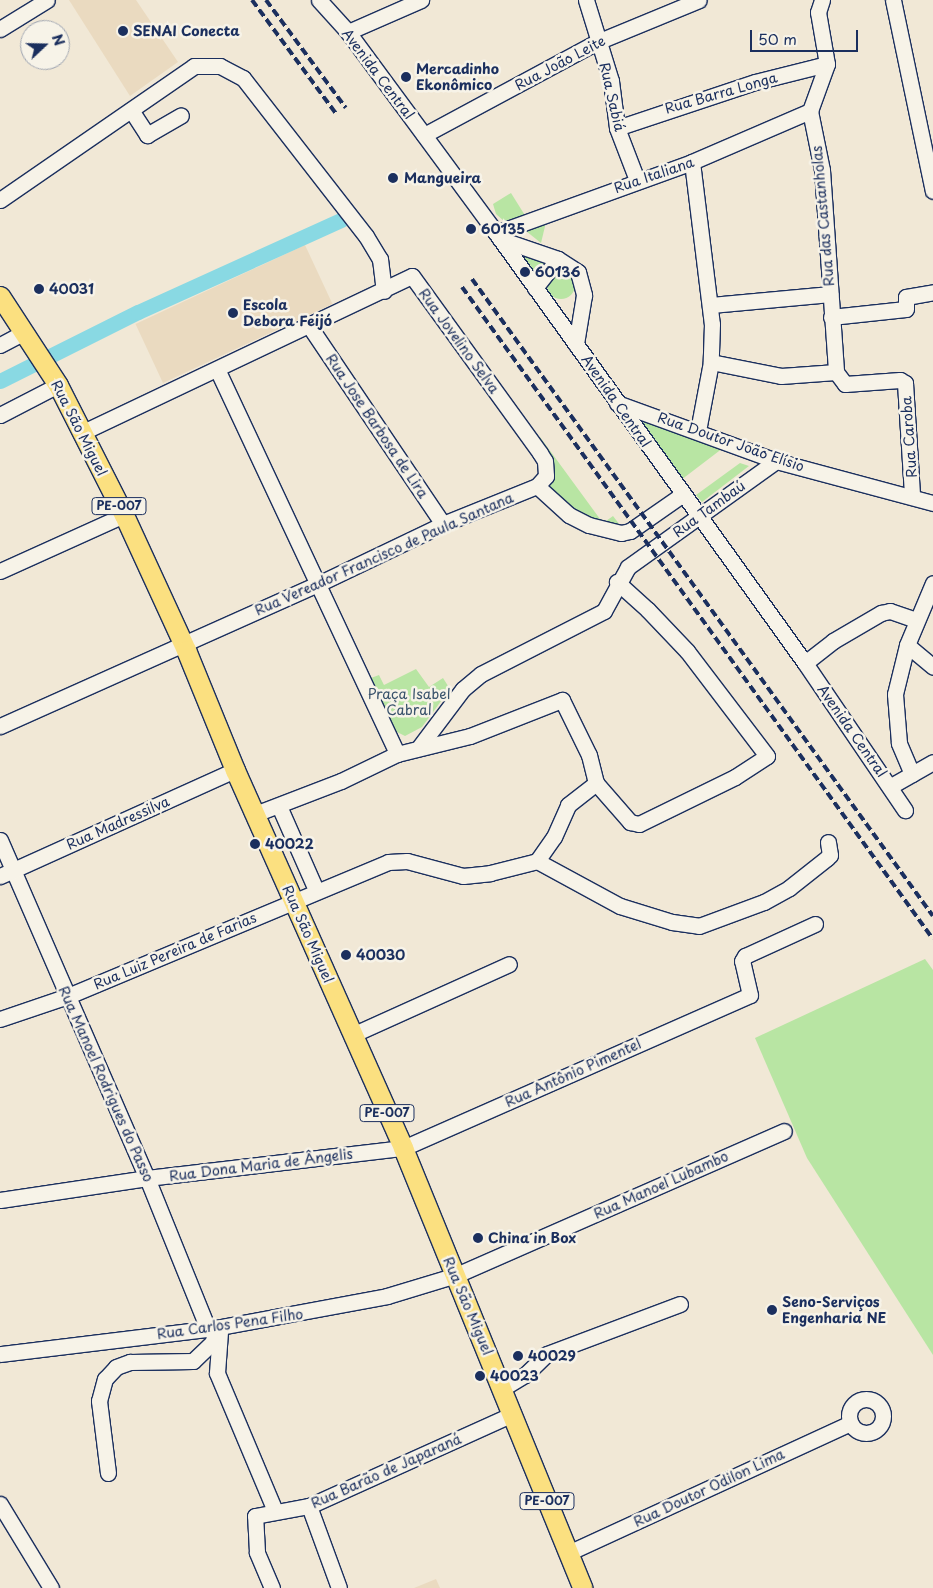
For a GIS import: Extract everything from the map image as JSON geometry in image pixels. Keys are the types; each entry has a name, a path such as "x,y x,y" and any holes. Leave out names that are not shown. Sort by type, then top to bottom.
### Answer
{"main road":[{"name":"Rua São Miguel","path":"0,296 58,385 124,515 184,645 235,770 403,1148 503,1388 583,1588"}],"street":[{"path":"0,29 47,0"},
{"name":"Avenida Central","path":"319,0 348,32 498,236 805,663 891,786 904,810"},
{"path":"348,32 421,0"},
{"name":"Rua Sabiá","path":"586,0 597,42 611,82 617,128 637,180"},
{"name":"Rua João Leite","path":"424,135 597,42 699,0"},
{"path":"810,110 827,64 818,12 822,0"},
{"path":"892,0 930,164 933,191"},
{"name":"Rua Barra Longa","path":"617,128 755,82 827,64"},
{"path":"0,200 194,66 220,66 232,71 251,88 376,250 384,272 384,291"},
{"path":"130,110 148,134 181,115"},
{"name":"Rua Italiana","path":"498,236 637,180 692,162 810,110"},
{"name":"Rua das Castanholas","path":"810,110 822,170 831,317 837,374"},
{"path":"692,162 711,305 711,362 698,431"},
{"path":"498,236 558,258 578,272 584,285 576,344"},
{"path":"534,288 558,258"},
{"name":"Rua Jovelino Selva","path":"82,433 310,327 412,276 545,461 546,476 536,486"},
{"path":"831,317 906,309 906,297 933,292"},
{"path":"711,305 830,294"},
{"name":"Rua Jose Barbosa de Lira","path":"310,327 443,524"},
{"path":"0,345 24,332"},
{"path":"711,362 781,376 837,374"},
{"path":"218,369 396,754"},
{"name":"Rua Caroba","path":"837,374 845,384 903,380 909,410 912,495"},
{"path":"0,415 58,385"},
{"name":"Rua Doutor João Elísio","path":"617,404 698,431 776,461 912,495 933,503"},
{"name":"Rua Tambaú","path":"617,582 641,556 776,461"},
{"path":"536,486 569,514 589,525 621,533 630,531 683,494"},
{"name":"Rua Vereador Francisco de Paula Santana","path":"0,726 318,584 443,524 536,486"},
{"path":"0,571 124,515"},
{"path":"255,814 341,781 396,754 420,746 478,734 555,700 562,700 567,703 589,755 596,783 630,822 639,824 736,777 767,756 687,651 648,610 617,582 610,604 604,610 480,674 463,690 420,746"},
{"path":"912,774 900,749 896,719 896,687 907,645 933,583"},
{"path":"805,663 833,642 881,613 890,611 916,620"},
{"path":"907,645 933,667"},
{"path":"891,786 933,762"},
{"name":"Rua Madressilva","path":"7,873 235,770"},
{"path":"596,783 568,805 554,837 537,860 620,906 672,922 699,926 764,902 789,888 830,855 828,842"},
{"name":"Rua São Miguel","path":"279,806 316,890"},
{"name":"Rua Manoel Rodrigues do Passo","path":"0,840 7,873 68,996 215,1328 216,1373 274,1512"},
{"name":"Rua Luiz Pereira de Farias","path":"0,1019 68,996 316,890 396,859 462,876 490,873 537,860"},
{"name":"Rua Antônio Pimentel","path":"403,1148 743,999 751,993 742,961 745,956 815,924"},
{"path":"352,1034 509,964"},
{"name":"Rua Manoel Lubambo","path":"456,1275 784,1131"},
{"name":"Rua Dona Maria de Ângelis","path":"0,1200 148,1178 403,1148"},
{"name":"Rua Carlos Pena Filho","path":"0,1354 215,1328 343,1306 456,1275"},
{"path":"503,1388 525,1375 547,1354 680,1304"},
{"path":"108,1473 100,1401 105,1379 116,1367 130,1362 193,1361 213,1342 215,1328"},
{"name":"Rua Barão de Japaraná","path":"272,1588 257,1552 255,1516 309,1506 513,1414"},
{"name":"Rua Doutor Odilon Lima","path":"568,1552 850,1423"},
{"path":"0,1504 3,1520 51,1588"},
{"path":"309,1506 339,1588"}],"shaded area":[{"name":"SENAI Conecta","path":"69,0 136,0 178,62 130,96"},
{"name":"Escola Debora Feijó","path":"305,245 332,304 163,383 136,324"},
{"path":"436,1579 440,1588 414,1588"}],"green space":[{"path":"511,193 526,217 516,223 505,222 496,214 493,204"},
{"path":"547,218 541,243 526,231"},
{"path":"520,252 549,262 538,276"},
{"path":"561,271 571,275 575,285 571,295 561,299 551,295 547,285 551,275"},
{"path":"635,419 694,437 723,448 681,480"},
{"path":"540,437 600,519 606,521 613,516 623,529 606,534 548,490 536,440"},
{"path":"740,463 749,466 702,502 696,495"},
{"name":"Praça Isabel Cabral","path":"416,669 429,687 443,678 450,689 422,727 405,736 395,731 371,678 379,675 384,685"},
{"path":"925,959 933,970 933,1355 807,1158 755,1038"}],"waterway":[{"path":"0,381 138,312 341,220"}],"railway":[{"path":"252,0 337,115"},
{"path":"266,0 346,108"},
{"path":"472,279 933,916"},
{"path":"462,287 933,939"}],"place":[{"name":"SENAI Conecta","path":"123,31"},
{"name":"Mercadinho Ekonômico","path":"406,77"},
{"name":"Mangueira","path":"393,178"},
{"name":"60135","path":"471,229"},
{"name":"60136","path":"525,272"},
{"name":"40031","path":"39,289"},
{"name":"Escola Debora Feijó","path":"233,313"},
{"name":"40022","path":"255,844"},
{"name":"40030","path":"346,955"},
{"name":"China in Box","path":"478,1238"},
{"name":"Seno-Serviços Engenharia NE","path":"772,1310"},
{"name":"40029","path":"518,1356"},
{"name":"40023","path":"480,1376"}]}
